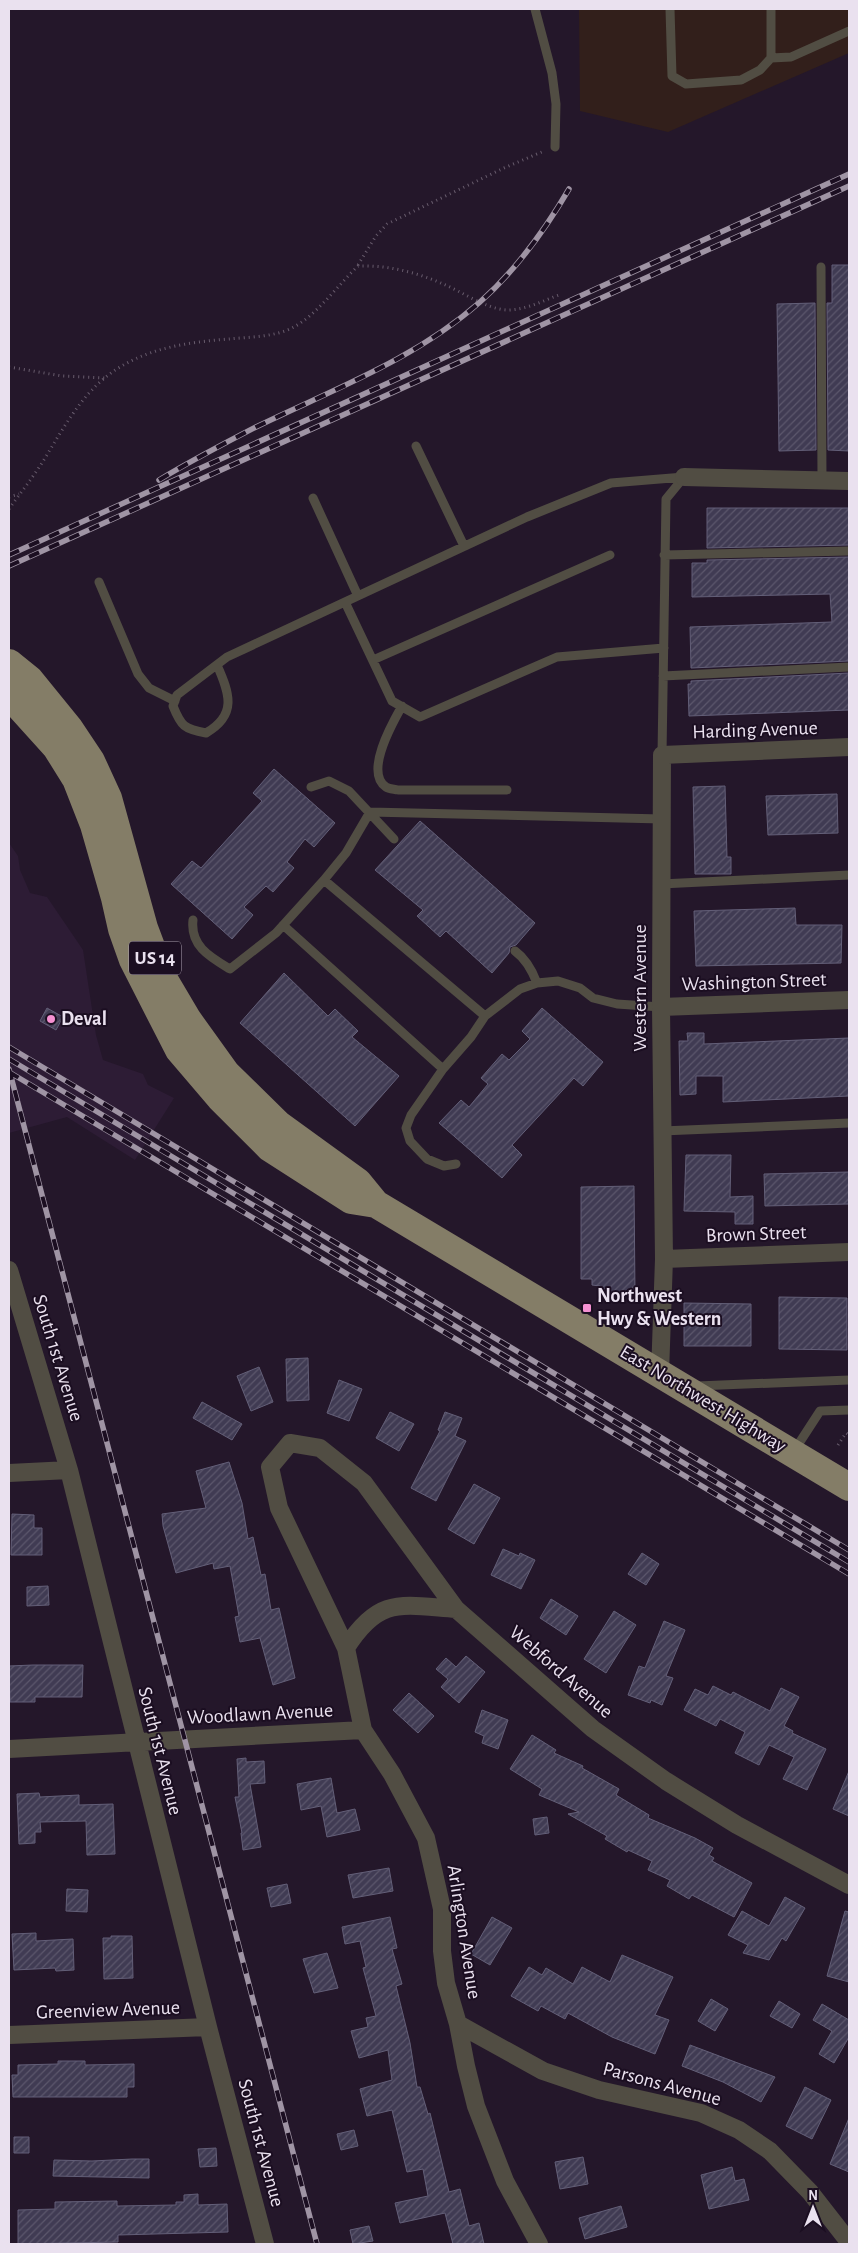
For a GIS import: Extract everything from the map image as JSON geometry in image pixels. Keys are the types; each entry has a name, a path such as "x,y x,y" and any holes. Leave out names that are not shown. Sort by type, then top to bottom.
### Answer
{"main road":[{"name":"East Northwest Highway","path":"9,663 30,680 69,728 91,760 108,798 134,896 162,976 188,1020 226,1073 278,1124 358,1182 376,1204 849,1487"},
{"name":"East Northwest Highway","path":"9,695 56,747 76,780 94,825 132,960 179,1050 220,1098 270,1148 351,1200 376,1204"}],"street":[{"path":"684,477 849,480"},
{"name":"Harding Avenue","path":"662,755 849,747"},
{"name":"Western Avenue","path":"662,755 662,1131 664,1259 670,1380"},
{"name":"Washington Street","path":"661,1008 849,1000"},
{"name":"Brown Street","path":"664,1259 849,1252"},
{"name":"South 1st Avenue","path":"9,1270 69,1470 208,2027 265,2244"},
{"name":"Webford Avenue","path":"290,1443 320,1448 364,1483 456,1608 593,1729 659,1776 737,1825 849,1885"},
{"name":"Arlington Avenue","path":"290,1443 270,1467 279,1508 346,1648 363,1730 392,1774 426,1838 442,1909 442,1951 446,1982 458,2024 476,2106 505,2181 539,2244"},
{"path":"9,1473 69,1470"},
{"path":"346,1648 357,1631 371,1616 388,1608 411,1605 456,1608"},
{"name":"Woodlawn Avenue","path":"9,1749 363,1730"},
{"name":"Parsons Avenue","path":"458,2024 542,2071 599,2090 701,2113 739,2130 770,2151 810,2192 849,2242"},
{"name":"Greenview Avenue","path":"9,2035 208,2027"}],"lane":[{"path":"535,9 552,73 556,104 554,147"},
{"path":"670,9 672,76 686,84 741,80 760,70 771,58 771,9"},
{"path":"771,58 791,57 849,31"},
{"path":"821,267 822,481"},
{"path":"416,446 464,546"},
{"path":"217,665 228,696 224,718 218,726 206,733 188,730 179,721 173,706 177,695 227,657 527,517 611,483 684,477"},
{"name":"Western Avenue","path":"662,755 666,499 684,477"},
{"path":"313,498 358,596"},
{"path":"664,555 849,551"},
{"path":"373,660 610,555"},
{"path":"99,582 138,674 149,688 175,701"},
{"path":"346,602 392,701 420,717 557,657 664,648"},
{"path":"663,676 849,667"},
{"path":"402,706 380,750 379,773 381,781 386,787 398,790 508,790"},
{"path":"311,788 329,781 349,791 394,839"},
{"path":"370,812 662,819"},
{"path":"193,920 192,931 194,939 209,956 230,969 283,925 324,880 346,853 370,812"},
{"path":"661,884 849,875"},
{"path":"324,880 485,1016"},
{"path":"283,925 443,1068"},
{"path":"515,951 522,956 532,970 537,982"},
{"path":"456,1164 444,1166 427,1159 410,1141 406,1128 411,1115 443,1068 471,1037 485,1016 520,989 537,982 558,981 580,988 593,998 617,1004 661,1008"},
{"path":"662,1131 849,1123"},
{"path":"670,1380 849,1380"},
{"path":"793,1453 820,1411 849,1410"}],"path":[{"path":"9,509 69,418 90,391 121,367 165,348 195,342 278,333 291,328 306,319 358,266 376,236 386,224 504,168 554,147"},
{"path":"358,266 377,266 400,270 442,283 506,310 524,308 559,295"},
{"path":"9,367 62,376 105,378"},
{"path":"9,497 20,494"},
{"path":"838,1445 846,1433 849,1435"}],"shaded area":[{"path":"579,9 849,9 849,53 668,132 580,111"},
{"path":"9,843 18,856 20,870 30,893 47,897 83,950 96,1035 103,1060 143,1074 148,1085 174,1098 135,1160 67,1117 9,1133"}],"building":[{"path":"832,265 849,265 849,451 828,450 827,303 832,303"},
{"path":"815,303 816,450 779,451 777,304"},
{"path":"707,508 849,508 849,545 707,548"},
{"path":"849,557 849,661 691,668 690,627 832,622 830,594 692,597 692,563 707,563 707,560"},
{"path":"849,673 849,710 689,716 688,684 691,684 691,681"},
{"path":"274,769 335,823 314,847 305,839 287,862 294,868 273,892 266,886 244,907 253,915 232,939 171,884 192,861 201,868 262,801 253,793"},
{"path":"725,786 727,857 731,857 731,874 695,874 693,787"},
{"path":"837,794 838,833 768,835 766,796"},
{"path":"420,821 535,923 516,945 510,947 509,953 492,973 446,931 440,937 417,916 423,910 375,870"},
{"path":"795,908 796,925 842,925 841,963 696,966 694,911"},
{"path":"284,973 328,1016 335,1009 358,1031 352,1037 399,1076 355,1126 240,1023"},
{"name":"Deval","path":"47,1008 63,1017 56,1030 40,1021"},
{"path":"542,1008 603,1062 583,1086 574,1078 512,1145 522,1155 502,1178 439,1123 461,1100 469,1107 488,1084 481,1078 502,1054 509,1060 530,1039 522,1031"},
{"path":"687,1033 704,1033 704,1044 849,1038 849,1096 723,1102 723,1076 696,1076 696,1094 680,1095 679,1041 688,1041"},
{"path":"686,1155 731,1155 730,1197 753,1196 753,1224 735,1224 735,1212 684,1211"},
{"path":"849,1172 849,1204 765,1206 764,1174"},
{"path":"634,1186 635,1295 606,1294 606,1289 600,1289 600,1286 592,1285 592,1279 581,1279 581,1187"},
{"path":"779,1297 847,1298 847,1350 779,1349"},
{"path":"684,1303 751,1304 751,1346 684,1346"},
{"path":"308,1358 309,1400 287,1401 286,1359"},
{"path":"259,1367 273,1402 251,1411 237,1376"},
{"path":"339,1380 362,1389 349,1421 327,1413"},
{"path":"202,1402 242,1424 232,1440 193,1418"},
{"path":"390,1412 414,1424 399,1451 376,1438"},
{"path":"445,1412 462,1418 455,1436 466,1441 436,1501 411,1488 440,1431 438,1430"},
{"path":"229,1462 242,1503 248,1539 253,1537 261,1575 265,1574 271,1610 279,1608 295,1678 273,1685 260,1638 240,1642 235,1617 239,1616 230,1566 214,1569 213,1563 176,1573 163,1526 162,1514 206,1508 196,1471"},
{"path":"474,1484 500,1498 474,1544 448,1529"},
{"path":"12,1514 34,1515 34,1528 42,1528 42,1555 11,1555"},
{"path":"503,1549 519,1556 520,1553 535,1560 521,1589 491,1575"},
{"path":"642,1553 659,1564 646,1585 628,1574"},
{"path":"48,1586 49,1605 27,1606 27,1587"},
{"path":"551,1599 578,1616 566,1635 540,1618"},
{"path":"614,1611 636,1625 606,1673 584,1659"},
{"path":"664,1621 685,1630 666,1676 673,1678 662,1705 651,1700 650,1703 628,1695 639,1666 645,1668"},
{"path":"466,1656 485,1672 459,1703 441,1687 448,1679 436,1669 446,1658 456,1667"},
{"path":"83,1665 82,1697 35,1697 35,1702 10,1702 9,1666"},
{"path":"713,1686 731,1695 733,1692 770,1711 781,1688 799,1697 784,1726 793,1731 792,1733 826,1749 807,1790 783,1779 794,1757 769,1745 759,1765 735,1753 745,1732 720,1719 716,1726 684,1710 695,1689 708,1695"},
{"path":"409,1693 434,1716 418,1733 393,1710"},
{"path":"482,1710 508,1720 498,1749 482,1743 484,1736 475,1732"},
{"path":"532,1735 556,1750 554,1753 583,1766 582,1768 619,1789 616,1795 649,1815 648,1818 695,1838 713,1848 709,1855 714,1858 712,1861 752,1883 734,1917 692,1895 689,1899 667,1886 670,1880 648,1870 652,1861 628,1850 627,1852 605,1839 607,1836 568,1814 579,1812 539,1795 542,1789 510,1769"},
{"path":"246,1758 246,1762 264,1761 265,1783 250,1784 261,1847 243,1850 242,1833 235,1797 239,1797 237,1759"},
{"path":"849,1771 849,1816 833,1809"},
{"path":"331,1778 337,1813 355,1809 360,1830 327,1837 321,1806 301,1810 297,1784"},
{"path":"39,1793 40,1797 79,1795 79,1805 113,1804 115,1854 87,1855 86,1821 40,1822 41,1832 35,1832 35,1843 19,1844 17,1794"},
{"path":"547,1817 549,1833 535,1835 533,1819"},
{"path":"389,1868 393,1891 353,1898 348,1875"},
{"path":"287,1884 291,1903 271,1907 267,1888"},
{"path":"67,1889 88,1890 87,1912 66,1911"},
{"path":"785,1897 805,1908 786,1941 782,1938 769,1960 743,1953 748,1945 728,1935 742,1911 769,1926"},
{"path":"845,1911 849,1912 849,1982 827,1976"},
{"path":"390,1917 397,1948 392,1949 402,1984 396,1986 410,2043 417,2087 420,2087 428,2114 430,2113 449,2192 460,2189 469,2226 479,2223 484,2244 453,2244 445,2213 400,2223 395,2203 428,2196 423,2169 407,2172 392,2110 367,2116 360,2089 392,2080 388,2050 359,2058 351,2031 368,2027 366,2018 376,2016 363,1968 366,1967 360,1941 345,1944 342,1927"},
{"path":"492,1917 512,1928 490,1965 471,1954"},
{"path":"36,1933 36,1941 73,1939 74,1970 56,1971 55,1968 14,1970 12,1934"},
{"path":"111,1936 132,1936 133,1978 104,1979 103,1938 111,1938"},
{"path":"327,1953 338,1988 314,1993 303,1959"},
{"path":"622,1955 673,1977 655,2015 669,2020 655,2054 612,2037 568,2013 565,2019 541,2006 538,2011 511,1996 529,1967 542,1975 546,1968 573,1984 582,1967 610,1982"},
{"path":"711,1999 728,2009 715,2031 698,2021"},
{"path":"779,2001 800,2014 792,2028 770,2016"},
{"path":"822,2004 849,2020 849,2037 834,2063 819,2054 832,2031 813,2020"},
{"path":"690,2045 775,2077 761,2102 723,2082 682,2066"},
{"path":"58,2061 85,2061 85,2065 134,2064 134,2087 127,2087 127,2097 13,2097 12,2075 18,2075 18,2065 58,2064"},
{"path":"805,2087 831,2100 812,2139 786,2126"},
{"path":"849,2118 849,2172 830,2164"},
{"path":"354,2130 358,2146 341,2150 337,2134"},
{"path":"14,2137 29,2137 29,2153 14,2153"},
{"path":"216,2148 217,2166 200,2167 198,2149"},
{"path":"583,2157 588,2184 560,2189 555,2162"},
{"path":"149,2159 149,2178 53,2176 54,2160"},
{"path":"732,2167 735,2181 744,2179 749,2200 709,2209 701,2175"},
{"path":"198,2194 198,2205 227,2204 228,2232 118,2235 118,2242 18,2244 18,2210 55,2209 55,2202 117,2201 117,2206 176,2205 176,2202 184,2202 184,2195"},
{"path":"621,2206 627,2227 585,2239 579,2218"},
{"path":"369,2226 373,2241 353,2244 350,2230"}],"railway":[{"path":"9,555 849,174"},
{"path":"9,566 849,186"},
{"path":"159,480 256,427 401,357 455,322 480,302 506,277 540,234 569,189"},
{"path":"9,1047 849,1550"},
{"path":"9,1059 849,1562"},
{"path":"9,1069 317,2244"},
{"path":"9,1072 849,1574"}],"place":[{"name":"Deval","path":"51,1019"},
{"name":"Northwest Hwy & Western","path":"587,1308"}]}
